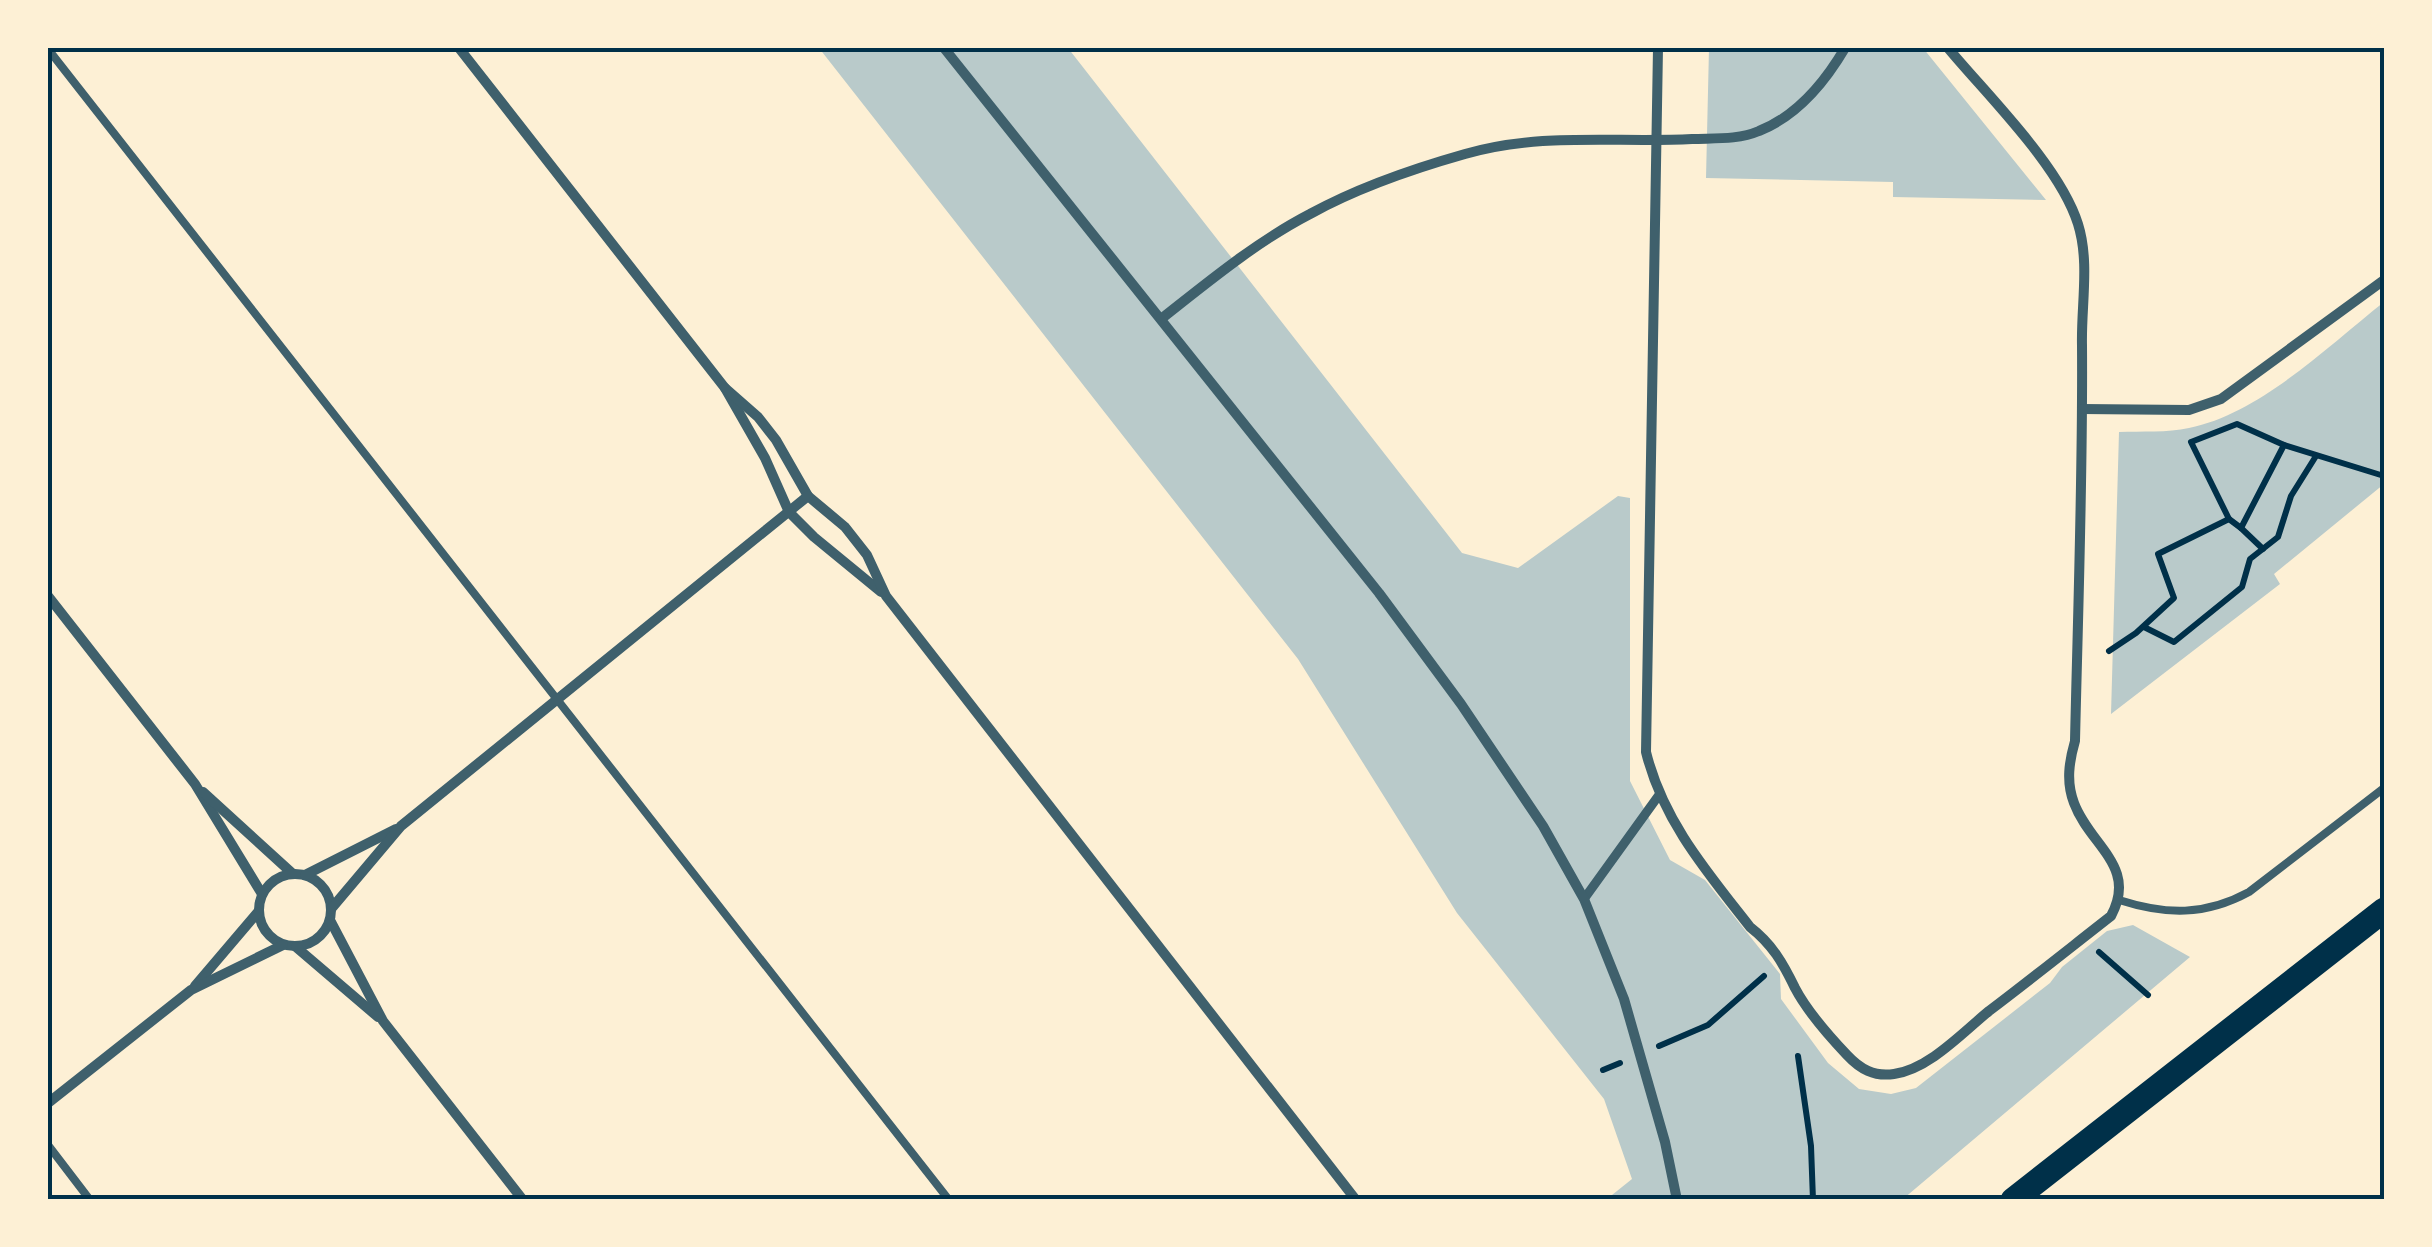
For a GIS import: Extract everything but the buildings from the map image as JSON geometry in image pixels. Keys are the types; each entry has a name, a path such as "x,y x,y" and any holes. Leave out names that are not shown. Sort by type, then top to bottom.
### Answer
{"main road":[{"path":"2013,1200 2384,910"}],"street":[{"path":"459,48 725,388 765,458 789,512 886,596 1356,1200"},
{"path":"944,48 1379,593 1461,704 1542,826 1584,900 1624,999 1677,1200"},
{"path":"1658,48 1646,752 1659,796 1693,854 1782,961 1796,990 1843,1051 1859,1068 1876,1074 1907,1071 1926,1061 2110,916 2119,900 2115,866 2081,818 2068,764 2075,741 2082,409 2084,257 2079,225 2066,195 2042,161 1948,48"},
{"path":"1161,320 1222,272 1306,216 1388,179 1470,152 1526,141 1740,137 1776,123 1818,88 1845,48"},
{"path":"2082,409 2189,410 2221,399 2384,280"},
{"path":"725,388 758,416 808,496 846,527 867,555 886,596"},
{"path":"258,912 265,932 282,945 296,947 318,939 330,915 401,826 808,496"},
{"path":"48,596 195,784 262,894"},
{"path":"195,784 299,875 324,888 330,915 383,1021 523,1200"},
{"path":"1584,900 1659,796"},
{"path":"48,1103 191,990 258,912 262,894 275,879 299,875 401,826"},
{"path":"191,990 282,945"},
{"path":"296,947 383,1021"}],"lane":[{"path":"48,49 949,1200"},
{"path":"2119,900 2172,913 2226,904 2249,892 2384,788"},
{"path":"48,1145 90,1200"}],"path":[{"path":"2263,550 2229,519 2191,442 2237,424 2284,445 2384,476"},
{"path":"2241,528 2284,445"},
{"path":"2144,626 2174,642 2242,587 2250,559 2278,536 2291,496 2316,456"},
{"path":"2109,651 2174,598 2158,554 2229,519"},
{"path":"2084,936 2124,978 2148,996"},
{"path":"1602,1070 1708,1025 1768,972"},
{"path":"1798,1056 1811,1146 1812,1200"}],"shaded area":[{"path":"819,48 1068,48 1462,553 1518,568 1618,496 1630,498 1630,781 1670,860 1705,880 1780,974 1781,999 1828,1063 1859,1089 1891,1094 1916,1088 2050,983 2062,967 2107,931 2133,925 2190,957 1903,1199 1607,1199 1632,1179 1604,1099 1457,913 1298,659"},
{"path":"1709,48 1923,48 2046,200 1893,197 1893,182 1706,178"},
{"path":"2384,302 2384,484 2274,574 2280,584 2111,714 2119,432 2189,428 2242,408 2292,376"}]}
